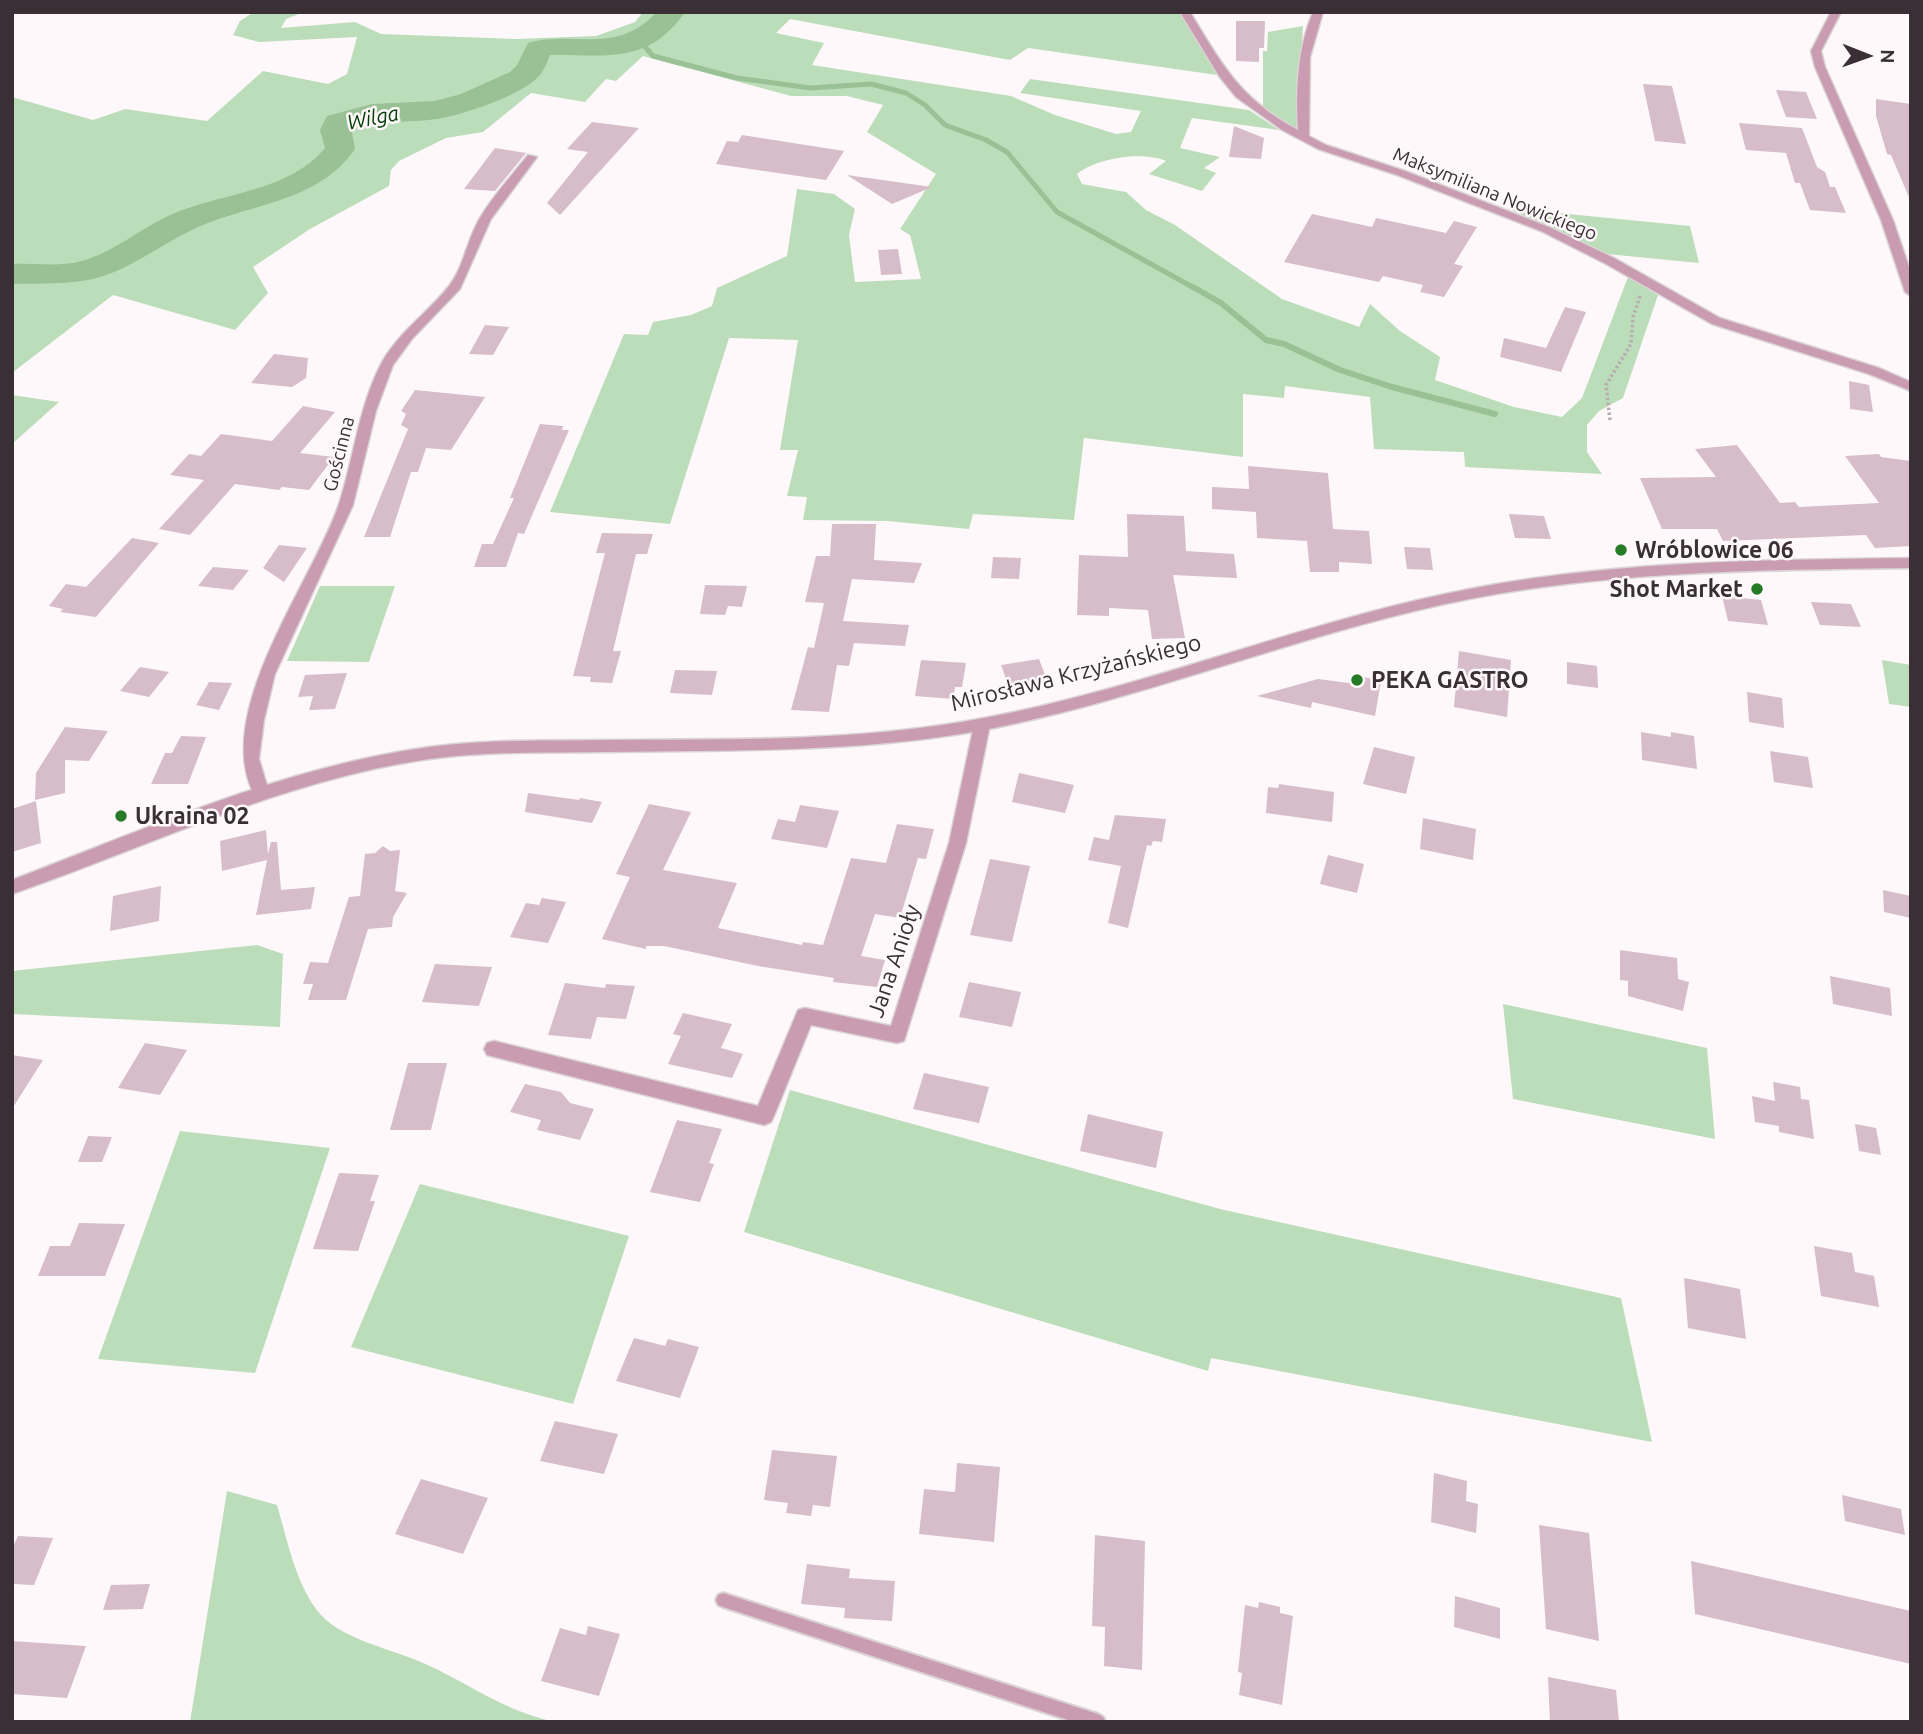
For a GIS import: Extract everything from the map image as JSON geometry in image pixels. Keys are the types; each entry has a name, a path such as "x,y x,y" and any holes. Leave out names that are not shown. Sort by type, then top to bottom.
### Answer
{"street":[{"name":"Maksymiliana Nowickiego","path":"1185,12 1224,76 1240,95 1262,113 1322,147 1401,173 1545,229 1716,321 1874,370 1911,387"},
{"path":"1304,137 1302,111 1306,55 1318,12"},
{"path":"1836,12 1816,51 1820,67 1886,220 1911,292"},
{"name":"Gościnna","path":"261,792 251,759 256,720 267,674 346,505 369,411 387,365 407,336 456,286 485,219 532,156"},
{"name":"Mirosława Krzyżańskiego","path":"12,887 261,792 351,767 453,751 816,741 982,724 1159,679 1363,618 1494,590 1588,576 1676,567 1911,563"},
{"name":"Jana Anioły","path":"494,1049 764,1116 804,1016 897,1035 945,884 977,766 982,724"}],"lane":[{"path":"723,1600 1098,1722"}],"path":[{"path":"1611,420 1606,385 1631,344 1633,317 1640,296 1656,287"}],"green space":[{"path":"254,12 304,12 286,19 281,28 355,22 381,34 516,39 596,36 635,22 643,12 1182,12 1217,75 1028,48 1010,60 790,19 776,33 824,43 812,65 1011,96 1055,115 1116,134 1131,132 1141,111 1020,93 1030,79 1249,110 1279,130 1192,118 1180,148 1220,157 1204,168 1216,173 1202,191 1149,174 1166,161 1156,158 1133,156 1108,160 1077,174 1082,184 1126,192 1146,210 1175,225 1282,299 1359,327 1370,304 1400,331 1440,357 1435,380 1514,407 1562,417 1582,398 1628,277 1658,295 1623,398 1599,411 1587,425 1587,452 1602,474 1465,467 1464,452 1374,449 1370,397 1285,386 1284,398 1243,394 1243,457 1084,438 1074,520 973,514 969,529 887,521 803,520 807,497 787,496 798,450 780,450 798,340 729,338 670,524 550,512 624,334 648,335 653,322 691,315 712,306 717,288 787,256 797,189 834,194 855,209 849,235 855,282 921,279 910,235 900,229 936,174 867,132 883,105 847,96 791,96 643,56 616,81 606,79 585,102 531,93 483,132 446,138 399,161 391,170 389,186 310,229 253,267 268,293 235,330 113,295 12,373 12,97 93,120 125,109 207,121 263,71 328,84 347,74 357,37 259,42 233,35 240,21"},
{"path":"1303,26 1297,127 1294,129 1263,107 1263,51 1267,51 1268,32"},
{"path":"1507,208 1690,226 1699,263 1607,254"},
{"path":"12,395 59,402 12,444"},
{"path":"320,586 395,586 369,662 287,661"},
{"path":"1882,660 1911,665 1911,707 1889,704"},
{"path":"257,945 283,954 280,1027 12,1014 12,971"},
{"path":"1503,1004 1707,1048 1715,1139 1513,1099"},
{"path":"790,1090 1220,1209 1621,1298 1652,1442 1211,1358 1208,1371 744,1232"},
{"path":"180,1131 330,1148 255,1373 98,1359"},
{"path":"420,1184 629,1236 573,1404 351,1347"},
{"path":"227,1491 277,1505 302,1585 326,1620 353,1637 430,1666 505,1705 555,1722 190,1722"}],"building":[{"path":"1236,21 1265,21 1264,48 1259,48 1259,62 1236,61"},
{"path":"1643,84 1672,86 1686,144 1655,141"},
{"path":"1776,90 1806,92 1817,119 1786,117"},
{"path":"1876,99 1911,104 1911,202 1891,155 1887,154 1876,116"},
{"path":"592,122 639,128 560,215 547,203 588,152 567,149"},
{"path":"1739,123 1802,128 1817,167 1825,172 1830,187 1835,187 1846,213 1810,210 1800,183 1795,183 1786,153 1746,150"},
{"path":"1234,126 1264,138 1261,159 1229,157"},
{"path":"742,135 844,151 826,180 716,164 727,141 738,142"},
{"path":"495,148 526,153 495,191 464,189"},
{"path":"847,175 932,187 892,204"},
{"path":"1312,214 1372,227 1376,218 1446,233 1454,221 1477,227 1454,264 1463,266 1444,297 1420,292 1423,285 1383,276 1379,282 1284,262"},
{"path":"898,249 902,274 881,275 878,250"},
{"path":"1565,307 1586,312 1561,372 1500,357 1504,338 1546,348"},
{"path":"485,325 509,327 493,355 469,354"},
{"path":"274,354 308,358 306,378 292,387 251,383"},
{"path":"1849,381 1869,385 1873,412 1850,409"},
{"path":"415,390 485,397 451,450 426,448 418,472 411,472 390,537 364,537 408,429 401,425 406,414 401,411"},
{"path":"303,406 335,412 300,453 334,457 309,490 282,487 279,490 235,484 190,535 159,529 204,480 170,475 189,454 201,456 221,434 272,441"},
{"path":"540,424 563,426 562,430 569,430 524,534 518,533 506,567 474,567 482,544 493,544 514,498 510,498"},
{"path":"1737,445 1780,503 1795,502 1799,507 1879,503 1845,456 1879,454 1881,457 1911,461 1911,546 1875,548 1866,535 1723,541 1717,529 1662,529 1640,478 1716,477 1695,449"},
{"path":"1248,466 1328,473 1333,529 1369,531 1372,564 1339,562 1339,572 1310,572 1307,541 1257,538 1256,512 1212,509 1212,487 1249,489"},
{"path":"1127,514 1184,516 1186,551 1234,554 1237,578 1173,575 1185,638 1152,639 1148,610 1109,608 1109,616 1077,615 1079,555 1128,557"},
{"path":"1509,514 1544,516 1551,539 1515,538"},
{"path":"832,524 876,524 874,560 922,563 914,583 852,579 843,621 909,625 905,646 854,643 849,666 837,665 829,712 791,710 808,647 814,648 824,603 805,602 816,556 830,556"},
{"path":"602,533 653,534 647,554 636,554 613,651 621,651 612,683 590,682 591,677 573,676 605,553 596,553"},
{"path":"132,538 159,543 96,617 60,612 63,609 49,606 66,584 86,587"},
{"path":"279,545 307,548 284,582 263,568"},
{"path":"1404,547 1430,548 1433,570 1407,569"},
{"path":"993,557 1021,558 1019,579 991,578"},
{"path":"213,567 249,570 233,590 198,586"},
{"path":"705,585 747,586 742,607 728,606 725,615 700,614"},
{"path":"1722,596 1761,600 1768,625 1728,621"},
{"path":"1811,602 1851,604 1861,627 1820,625"},
{"path":"1459,651 1511,660 1507,717 1454,707"},
{"path":"1039,659 1047,680 1009,687 1001,665"},
{"path":"921,660 966,663 962,687 955,687 953,699 915,696"},
{"path":"1567,662 1597,666 1598,688 1567,684"},
{"path":"140,667 169,672 149,697 120,691"},
{"path":"675,670 717,671 712,695 670,693"},
{"path":"347,673 335,709 309,710 313,696 298,697 305,675"},
{"path":"1351,674 1381,681 1375,716 1312,702 1311,708 1257,696 1318,679 1349,683"},
{"path":"209,682 232,683 219,710 196,705"},
{"path":"1747,692 1782,698 1784,728 1749,722"},
{"path":"65,727 108,731 89,761 65,760 65,793 35,800 36,773"},
{"path":"1641,732 1671,737 1671,732 1694,736 1697,769 1642,760"},
{"path":"181,736 206,737 188,784 151,784 165,753 172,753"},
{"path":"1374,747 1415,757 1406,794 1363,784"},
{"path":"1770,751 1808,757 1813,788 1774,782"},
{"path":"1019,773 1074,785 1065,813 1012,802"},
{"path":"1279,784 1334,792 1332,822 1266,813 1268,787 1278,788"},
{"path":"528,793 602,802 592,823 525,812"},
{"path":"36,801 41,843 12,852 12,809"},
{"path":"649,804 691,812 663,870 737,883 718,928 802,945 803,942 823,945 851,858 886,863 897,824 934,829 926,859 918,858 900,918 875,914 861,956 885,960 877,987 833,982 834,978 758,966 664,946 646,946 646,949 602,939 630,877 616,874"},
{"path":"800,805 839,811 827,848 771,839 778,819 795,822"},
{"path":"1115,815 1166,819 1162,842 1153,841 1151,846 1147,845 1128,928 1108,923 1121,866 1088,860 1094,837 1109,840"},
{"path":"1423,818 1476,829 1473,860 1420,849"},
{"path":"266,830 268,854 271,842 277,842 281,890 315,887 311,909 256,915 267,860 222,871 220,841"},
{"path":"383,846 390,851 400,850 395,891 407,893 393,917 392,927 368,929 346,1000 308,1000 313,984 303,984 310,962 328,963 349,897 360,896 365,854 375,853"},
{"path":"1328,855 1364,864 1357,893 1320,884"},
{"path":"990,859 1030,866 1012,942 970,935"},
{"path":"161,886 159,921 110,931 113,896"},
{"path":"1883,890 1911,896 1911,918 1884,912"},
{"path":"542,898 566,902 548,943 510,937 526,903 539,905"},
{"path":"1620,950 1677,958 1678,979 1689,982 1683,1011 1628,996 1628,981 1620,980"},
{"path":"435,964 492,967 479,1006 422,1002"},
{"path":"1830,976 1890,988 1892,1016 1833,1004"},
{"path":"969,982 1021,992 1012,1027 959,1017"},
{"path":"565,983 605,988 606,984 635,986 626,1019 597,1017 591,1039 548,1035"},
{"path":"683,1013 732,1024 721,1048 743,1054 732,1078 668,1064 681,1036 673,1034"},
{"path":"145,1043 187,1050 160,1095 118,1088"},
{"path":"12,1055 43,1060 12,1109"},
{"path":"408,1063 447,1063 431,1130 390,1130"},
{"path":"924,1073 989,1087 979,1123 913,1109"},
{"path":"1773,1082 1800,1087 1801,1099 1809,1100 1814,1139 1779,1132 1779,1126 1755,1122 1752,1096 1775,1101"},
{"path":"525,1084 561,1092 570,1103 594,1109 580,1140 537,1130 541,1120 510,1112"},
{"path":"1088,1114 1163,1132 1156,1168 1080,1151"},
{"path":"677,1120 722,1129 709,1163 714,1164 700,1202 650,1192"},
{"path":"1855,1124 1876,1128 1881,1155 1859,1151"},
{"path":"88,1136 112,1137 102,1162 78,1162"},
{"path":"339,1173 379,1175 370,1201 375,1201 358,1251 313,1249"},
{"path":"79,1223 125,1224 105,1276 38,1276 50,1246 70,1246"},
{"path":"1814,1246 1852,1253 1855,1272 1874,1276 1879,1307 1821,1296"},
{"path":"1684,1278 1740,1289 1746,1339 1688,1328"},
{"path":"634,1338 665,1346 668,1339 699,1347 680,1398 616,1381"},
{"path":"555,1421 618,1434 604,1474 540,1461"},
{"path":"772,1450 837,1456 830,1507 813,1505 811,1516 786,1513 788,1503 764,1500"},
{"path":"957,1463 1000,1467 994,1542 919,1534 924,1489 955,1492"},
{"path":"1434,1473 1467,1481 1466,1501 1478,1504 1476,1533 1431,1522"},
{"path":"421,1479 488,1498 463,1554 395,1534"},
{"path":"1842,1495 1901,1509 1905,1535 1845,1521"},
{"path":"1539,1525 1589,1533 1599,1641 1546,1629"},
{"path":"1095,1535 1145,1541 1142,1670 1104,1666 1105,1627 1092,1626"},
{"path":"18,1536 53,1538 34,1585 12,1584 12,1549"},
{"path":"1691,1561 1911,1611 1911,1664 1695,1614"},
{"path":"807,1564 850,1569 849,1578 895,1581 892,1621 844,1618 845,1608 801,1604"},
{"path":"150,1584 143,1609 103,1610 111,1585"},
{"path":"1455,1596 1500,1608 1500,1639 1454,1627"},
{"path":"1259,1602 1280,1607 1280,1613 1293,1616 1282,1705 1239,1695 1242,1673 1238,1672 1245,1605 1258,1608"},
{"path":"588,1626 620,1634 599,1696 541,1681 560,1628 586,1635"},
{"path":"12,1641 86,1646 67,1698 12,1694"},
{"path":"1548,1677 1616,1690 1619,1722 1550,1722"}],"waterway":[{"name":"Wilga","path":"12,274 69,273 100,266 182,222 291,186 312,176 328,164 340,149 335,130 338,122 372,113 437,110 471,100 520,78 530,69 538,49 621,46 643,37 672,12"},
{"path":"640,41 653,56 737,78 811,88 871,84 906,93 925,105 945,125 986,140 1007,152 1057,212 1196,289"},
{"path":"1193,287 1221,303 1266,340 1284,344 1340,370 1392,387 1495,414"}],"place":[{"name":"Wróblowice 06","path":"1621,550"},
{"name":"Shot Market","path":"1757,589"},
{"name":"PEKA GASTRO","path":"1357,680"},
{"name":"Ukraina 02","path":"121,816"}]}
